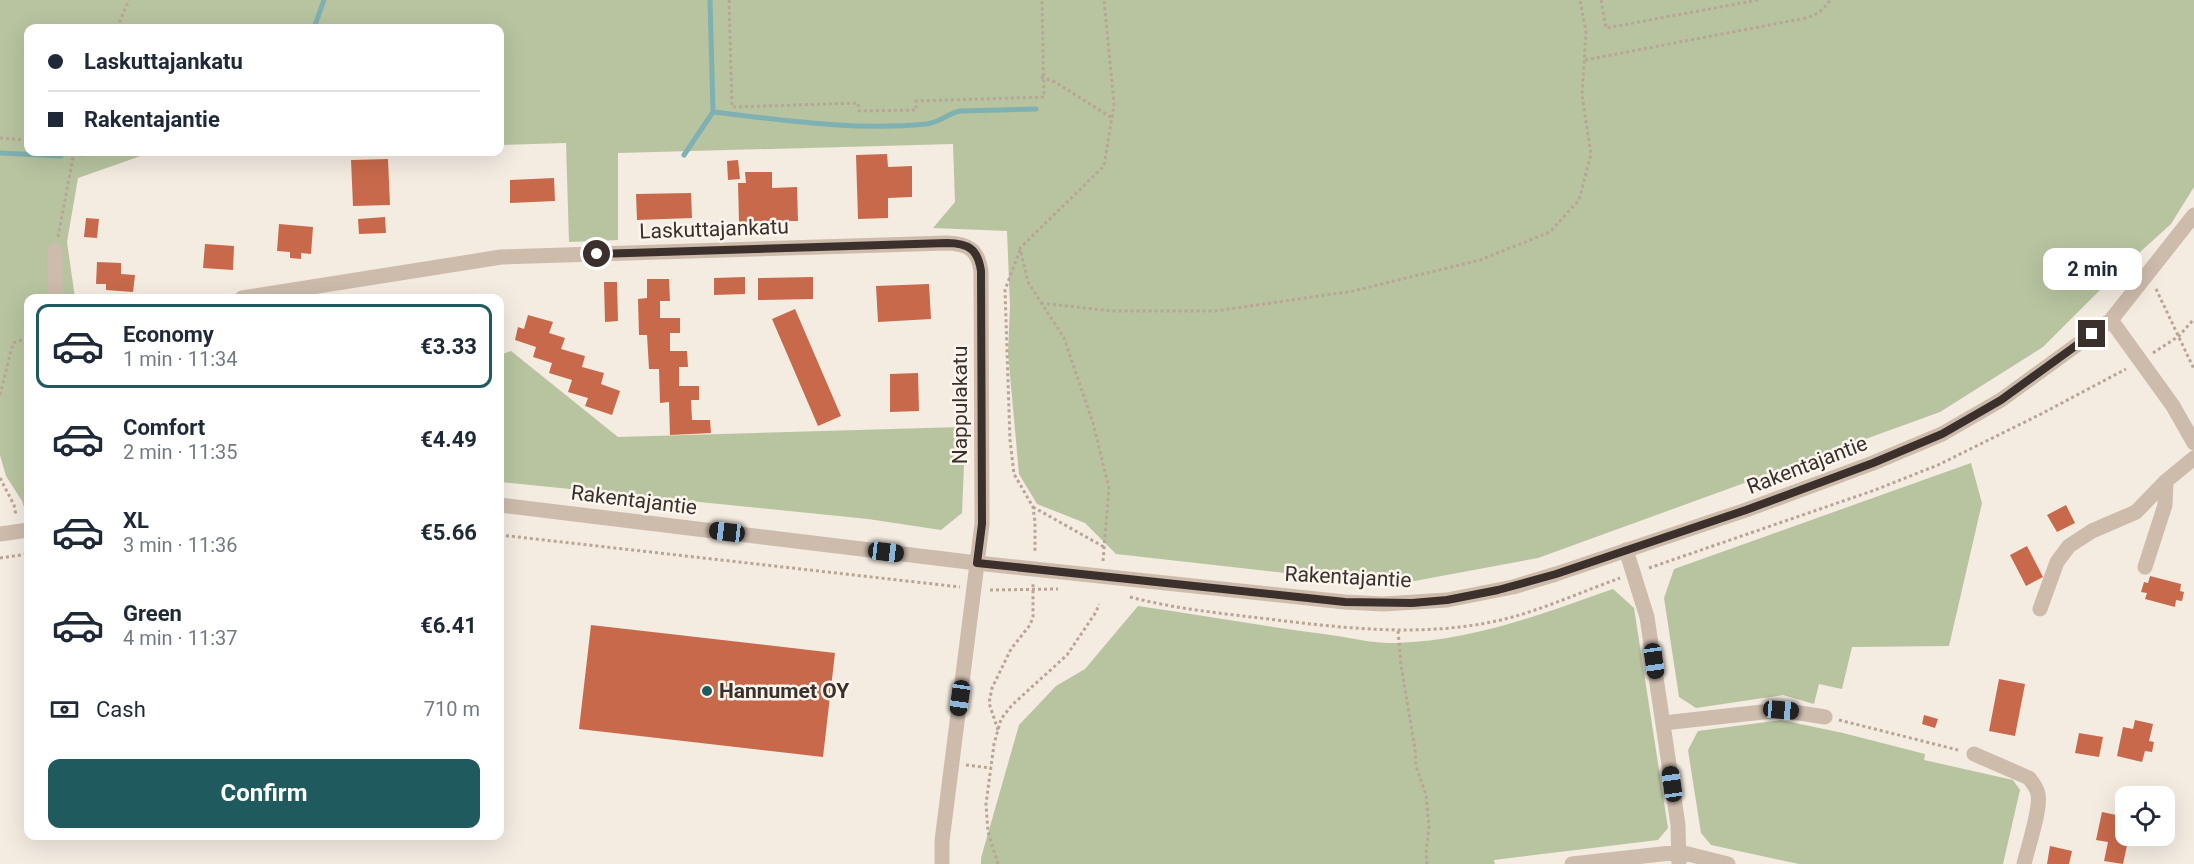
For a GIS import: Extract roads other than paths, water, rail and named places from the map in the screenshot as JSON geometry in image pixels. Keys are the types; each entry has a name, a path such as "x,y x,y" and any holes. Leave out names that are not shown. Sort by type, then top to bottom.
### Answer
{"street":[{"name":"Rakentajantie","path":"504,505 977,563 1345,602 1383,604 1447,600 1556,574 1768,502 1873,463 1942,434 2001,400 2111,320 2194,215"},
{"name":"Laskuttajankatu","path":"267,294 501,257 947,243 961,243 973,249"},
{"name":"Nappulakatu","path":"942,864 942,841 951,763 982,524 981,271 979,259 973,249"},
{"path":"55,251 55,294"},
{"path":"2111,320 2173,406 2194,443"},
{"path":"2040,609 2057,562 2069,546 2092,531 2136,512 2166,481 2194,458"},
{"path":"2145,567 2164,505 2166,481"},
{"path":"0,534 24,531"},
{"path":"1626,550 1647,617 1680,858"},
{"path":"1663,723 1781,710 1825,717"},
{"path":"1974,754 2029,778 2035,785 2038,796 2037,808 2025,864"},
{"path":"1572,864 1680,858 1728,864"}],"waterway":[{"path":"315,24 324,0"},
{"path":"684,155 713,112 710,0"},
{"path":"713,112 819,124 900,126 936,122 960,111 1036,109"},
{"path":"0,153 24,154"}],"place":[{"name":"Hannumet OY","path":"707,691"}]}
